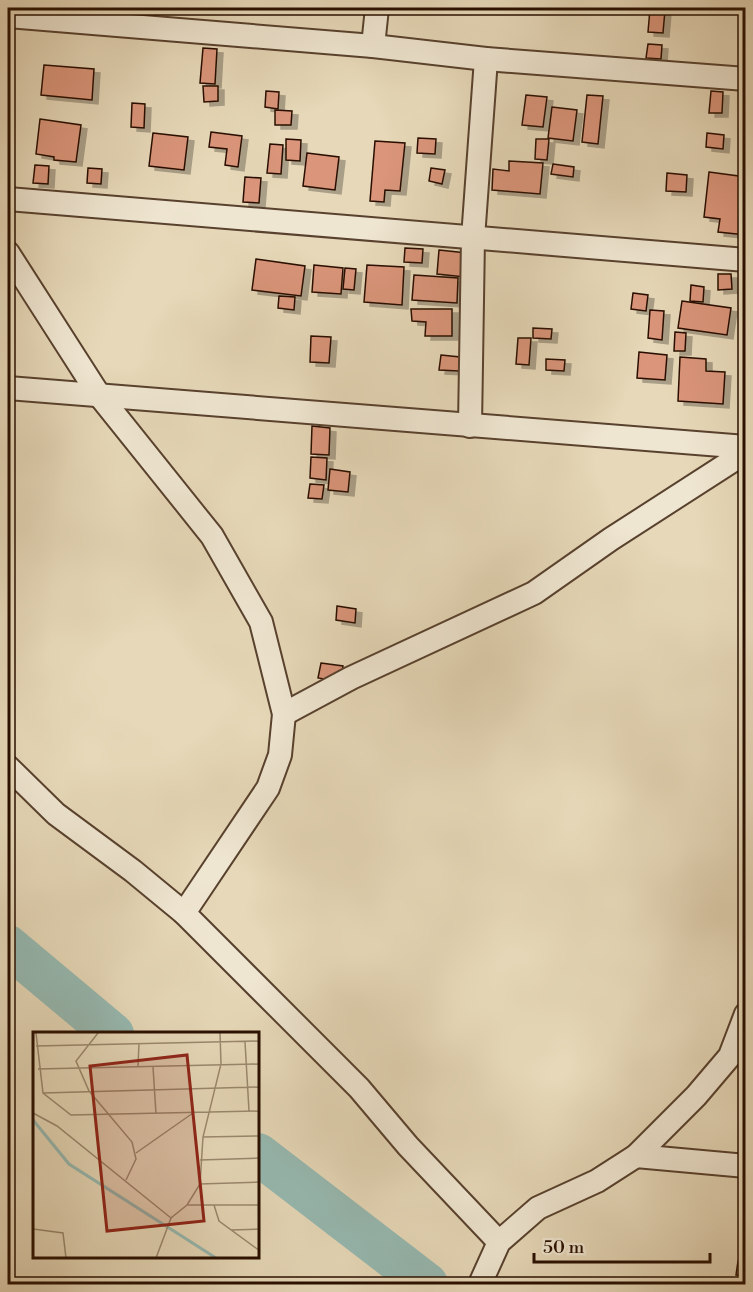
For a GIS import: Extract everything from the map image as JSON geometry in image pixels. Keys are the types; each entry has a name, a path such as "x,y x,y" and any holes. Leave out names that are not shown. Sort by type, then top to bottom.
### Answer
{"street":[{"path":"373,46 377,8"},
{"path":"8,16 373,46 486,59 746,79"},
{"path":"470,426 473,238 486,59"},
{"path":"8,199 746,260"},
{"path":"8,253 99,395 217,546 261,622 284,714 280,755 268,788 184,913"},
{"path":"8,388 746,447"},
{"path":"284,714 351,678 534,593 611,539 746,452"},
{"path":"8,767 56,814 133,871 184,913 359,1088 408,1146 499,1242"},
{"path":"480,1284 499,1242 538,1208 597,1181 636,1156 696,1096 730,1056 746,1014"},
{"path":"636,1156 746,1166"}],"building":[{"path":"650,9 665,10 663,33 648,32"},
{"path":"648,44 662,45 661,59 646,58"},
{"path":"203,48 217,49 215,84 200,83"},
{"path":"44,65 94,69 92,100 41,95"},
{"path":"203,86 218,86 218,101 204,102"},
{"path":"266,91 279,92 278,109 265,107"},
{"path":"711,91 723,92 722,113 709,113"},
{"path":"526,95 547,97 543,127 522,125"},
{"path":"587,95 603,96 598,144 582,142"},
{"path":"132,103 145,104 144,128 131,127"},
{"path":"552,107 577,110 573,141 548,138"},
{"path":"275,110 292,111 291,125 275,125"},
{"path":"40,119 81,125 76,162 54,160 54,157 36,154"},
{"path":"211,132 242,136 238,167 225,165 227,149 209,147"},
{"path":"153,133 188,137 184,170 149,166"},
{"path":"707,133 724,135 723,149 706,147"},
{"path":"418,138 436,139 435,154 417,153"},
{"path":"286,139 301,140 300,161 286,160"},
{"path":"536,139 549,139 547,160 535,159"},
{"path":"375,141 405,143 400,191 385,190 384,202 370,201"},
{"path":"270,144 283,145 281,174 267,173"},
{"path":"307,153 339,157 335,190 303,186"},
{"path":"509,161 543,163 540,194 492,190 493,169 509,171"},
{"path":"553,164 574,167 573,177 551,174"},
{"path":"35,165 49,166 48,184 33,183"},
{"path":"88,168 102,169 101,184 87,183"},
{"path":"431,168 445,170 442,184 429,181"},
{"path":"709,172 746,177 746,235 718,232 720,219 704,217"},
{"path":"667,173 687,175 686,192 666,191"},
{"path":"245,177 261,178 259,203 243,202"},
{"path":"405,248 423,249 422,263 404,262"},
{"path":"439,250 467,253 465,277 437,274"},
{"path":"256,259 305,266 301,296 252,290"},
{"path":"314,265 343,268 341,294 312,292"},
{"path":"367,265 404,267 402,305 364,302"},
{"path":"345,268 356,269 354,290 343,289"},
{"path":"718,274 731,274 732,289 718,290"},
{"path":"414,275 458,278 457,303 412,300"},
{"path":"691,285 704,287 703,302 690,301"},
{"path":"633,293 648,295 646,311 631,309"},
{"path":"279,296 295,297 294,310 278,308"},
{"path":"682,301 731,308 727,335 678,328"},
{"path":"411,309 452,309 452,336 425,336 426,322 412,321"},
{"path":"650,310 664,311 662,340 648,338"},
{"path":"533,328 552,329 551,339 533,338"},
{"path":"675,332 686,333 685,351 674,351"},
{"path":"311,336 331,337 329,363 310,362"},
{"path":"518,338 531,338 529,365 516,364"},
{"path":"639,352 667,355 665,380 637,378"},
{"path":"441,355 460,357 459,371 439,370"},
{"path":"680,357 706,359 706,371 725,372 723,404 678,401"},
{"path":"546,359 565,360 564,371 546,370"},
{"path":"312,426 330,428 329,455 311,454"},
{"path":"311,457 327,458 326,480 310,478"},
{"path":"330,469 350,472 348,492 328,490"},
{"path":"310,484 324,485 322,499 308,498"},
{"path":"337,606 356,609 355,623 336,620"},
{"path":"321,663 343,666 341,682 318,678"},
{"path":"740,1232 746,1232 746,1260 739,1260"},
{"path":"738,1261 746,1262 746,1276 736,1275"}],"waterway":[{"path":"8,946 111,1032"},
{"path":"260,1156 427,1284"}]}
